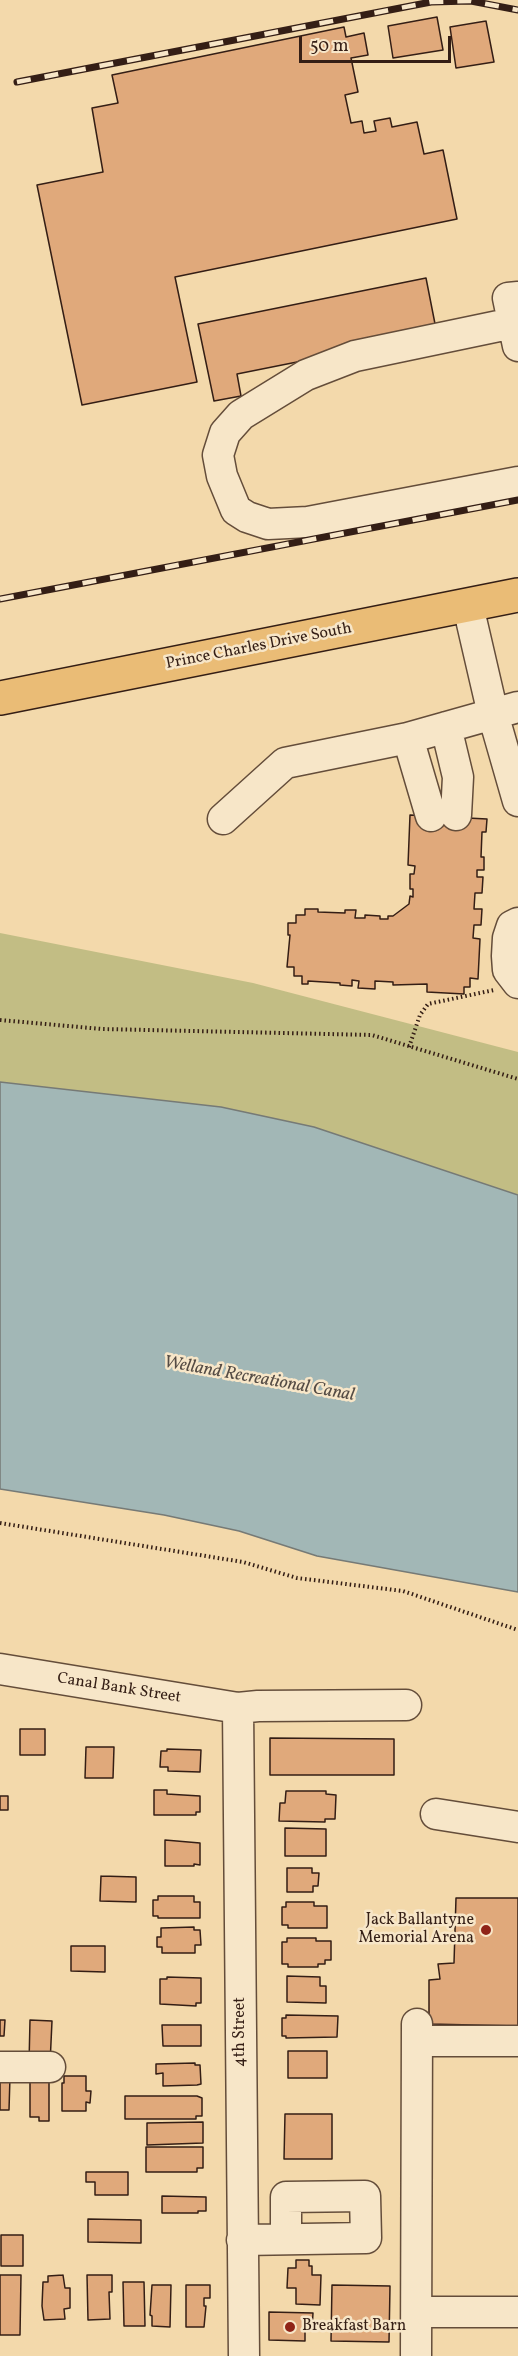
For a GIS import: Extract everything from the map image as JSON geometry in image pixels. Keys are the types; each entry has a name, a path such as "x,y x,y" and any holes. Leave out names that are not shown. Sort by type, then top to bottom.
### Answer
{"main road":[{"name":"Prince Charles Drive South","path":"0,698 518,595"}],"street":[{"path":"516,322 355,356 306,375 241,415 225,433 218,455 222,476 236,510 247,517 268,524 308,522 518,483"},
{"path":"468,606 506,710 518,801"},
{"path":"224,819 285,763 408,738 506,710"},
{"path":"408,738 444,815 458,777 446,727"},
{"path":"518,923 512,926 508,938 507,956 508,970 518,983"},
{"name":"Canal Bank Street","path":"0,1669 238,1708 406,1705"},
{"name":"4th Street","path":"238,1708 244,2356"},
{"path":"436,1814 518,1827"},
{"path":"416,2356 417,2032 518,2041"},
{"path":"0,2067 50,2067"},
{"path":"242,2240 286,2239"},
{"path":"417,2312 518,2312"}],"path":[{"path":"409,1047 420,1016 428,1004 518,983"},
{"path":"0,1020 102,1029 372,1035 518,1079"},
{"path":"0,1523 243,1562 297,1578 403,1591 518,1630"}],"shaded area":[{"path":"0,933 253,983 518,1052 518,1265 0,1165"}],"water":[{"name":"Welland Recreational Canal","path":"0,1082 221,1107 314,1127 518,1195 518,1592 317,1556 239,1531 164,1515 0,1489"}],"building":[{"path":"437,17 443,50 393,58 388,26"},
{"path":"486,21 494,62 456,68 450,27"},
{"path":"344,27 346,37 364,33 368,55 351,58 358,92 345,95 351,123 362,121 364,133 376,131 374,121 390,118 392,127 417,122 424,154 443,150 457,219 175,277 197,382 82,405 37,185 103,172 92,108 118,103 112,75"},
{"path":"426,278 437,334 237,374 241,396 214,401 198,324"},
{"path":"410,815 487,819 486,832 482,832 481,857 484,857 484,870 477,870 477,877 483,877 482,893 475,893 474,909 482,909 481,925 474,925 473,938 480,939 478,979 470,978 470,987 464,987 464,994 427,992 427,984 393,985 393,982 375,981 375,989 358,988 359,981 352,980 352,986 308,981 308,984 302,984 302,976 294,976 294,967 287,967 290,935 288,935 288,923 296,923 296,915 305,915 305,909 345,913 345,910 356,910 355,918 365,918 365,915 388,919 388,916 393,916 409,904 410,896 413,897 413,889 410,889 410,874 414,874 415,866 408,865"},
{"path":"20,1729 45,1729 45,1755 20,1755"},
{"path":"270,1738 394,1739 394,1775 270,1775"},
{"path":"86,1747 114,1747 113,1778 85,1778"},
{"path":"167,1749 201,1750 200,1772 168,1771 168,1767 160,1767 161,1751 167,1751"},
{"path":"154,1790 167,1790 167,1794 200,1796 200,1812 196,1812 196,1815 154,1815"},
{"path":"286,1791 326,1791 326,1794 336,1795 335,1819 325,1819 325,1822 279,1821 280,1803 285,1803"},
{"path":"0,1796 8,1796 8,1810 0,1810"},
{"path":"285,1828 326,1829 326,1856 285,1856"},
{"path":"165,1840 200,1843 200,1865 165,1866"},
{"path":"287,1868 312,1868 312,1873 319,1873 318,1886 313,1886 313,1892 287,1892"},
{"path":"101,1876 136,1877 136,1902 100,1901"},
{"path":"158,1896 194,1896 194,1902 200,1902 200,1918 153,1916 153,1900 158,1900"},
{"name":"Jack Ballantyne Memorial Arena","path":"456,1898 518,1898 518,2026 429,2024 429,1980 440,1979 438,1964 454,1963"},
{"path":"286,1902 314,1902 314,1906 327,1906 327,1928 288,1928 288,1925 282,1925 282,1907 286,1907"},
{"path":"194,1927 194,1930 200,1930 201,1945 195,1945 195,1953 162,1953 162,1947 157,1947 157,1937 161,1937 161,1928"},
{"path":"287,1938 316,1938 316,1941 331,1941 331,1960 325,1960 325,1964 318,1964 318,1967 288,1967 288,1964 282,1964 282,1942 287,1942"},
{"path":"71,1946 105,1946 105,1972 71,1971"},
{"path":"287,1976 320,1977 320,1986 326,1986 326,2003 287,2002"},
{"path":"167,1977 201,1978 201,2003 196,2003 196,2006 160,2004 160,1979 167,1979"},
{"path":"286,2015 338,2016 337,2037 286,2038 282,2036 282,2018 286,2018"},
{"path":"0,2020 5,2020 4,2036 0,2036"},
{"path":"30,2020 52,2021 50,2064 29,2064"},
{"path":"162,2025 201,2025 201,2046 163,2046"},
{"path":"288,2051 327,2051 327,2078 288,2078"},
{"path":"195,2063 195,2065 200,2065 201,2084 163,2086 163,2073 156,2074 156,2064"},
{"path":"49,2076 49,2121 39,2121 39,2117 30,2117 30,2082 32,2082 32,2077"},
{"path":"64,2076 86,2076 86,2091 91,2091 90,2103 86,2102 86,2111 62,2111"},
{"path":"0,2077 10,2077 9,2110 0,2110"},
{"path":"125,2096 197,2096 202,2098 202,2116 196,2116 196,2119 125,2119"},
{"path":"285,2114 332,2114 332,2159 284,2159"},
{"path":"203,2122 203,2143 147,2145 147,2123"},
{"path":"146,2147 203,2147 203,2168 197,2168 197,2172 146,2172"},
{"path":"86,2172 128,2172 128,2195 95,2195 95,2182 86,2182"},
{"path":"162,2196 206,2197 206,2211 162,2213"},
{"path":"88,2219 141,2220 141,2243 88,2242"},
{"path":"1,2235 23,2235 23,2266 1,2266"},
{"path":"296,2260 309,2260 312,2275 321,2275 320,2305 296,2304 296,2288 287,2288 288,2268 296,2268"},
{"path":"0,2275 21,2275 20,2335 0,2335"},
{"path":"63,2275 65,2288 70,2288 70,2308 64,2309 65,2319 44,2320 43,2282 48,2282 48,2276"},
{"path":"87,2275 112,2275 112,2292 109,2292 110,2319 88,2320"},
{"path":"123,2282 144,2282 145,2326 124,2326"},
{"path":"152,2285 171,2285 170,2327 152,2326 150,2315"},
{"path":"186,2285 210,2285 210,2298 204,2298 204,2306 206,2306 204,2327 186,2327"},
{"path":"332,2285 390,2286 389,2342 331,2341"},
{"path":"269,2312 313,2313 312,2330 305,2330 305,2341 269,2340"}],"railway":[{"path":"17,82 431,2 471,1 518,10"},
{"path":"0,599 518,500"}],"place":[{"name":"Jack Ballantyne Memorial Arena","path":"486,1930"},
{"name":"Breakfast Barn","path":"290,2327"}]}
